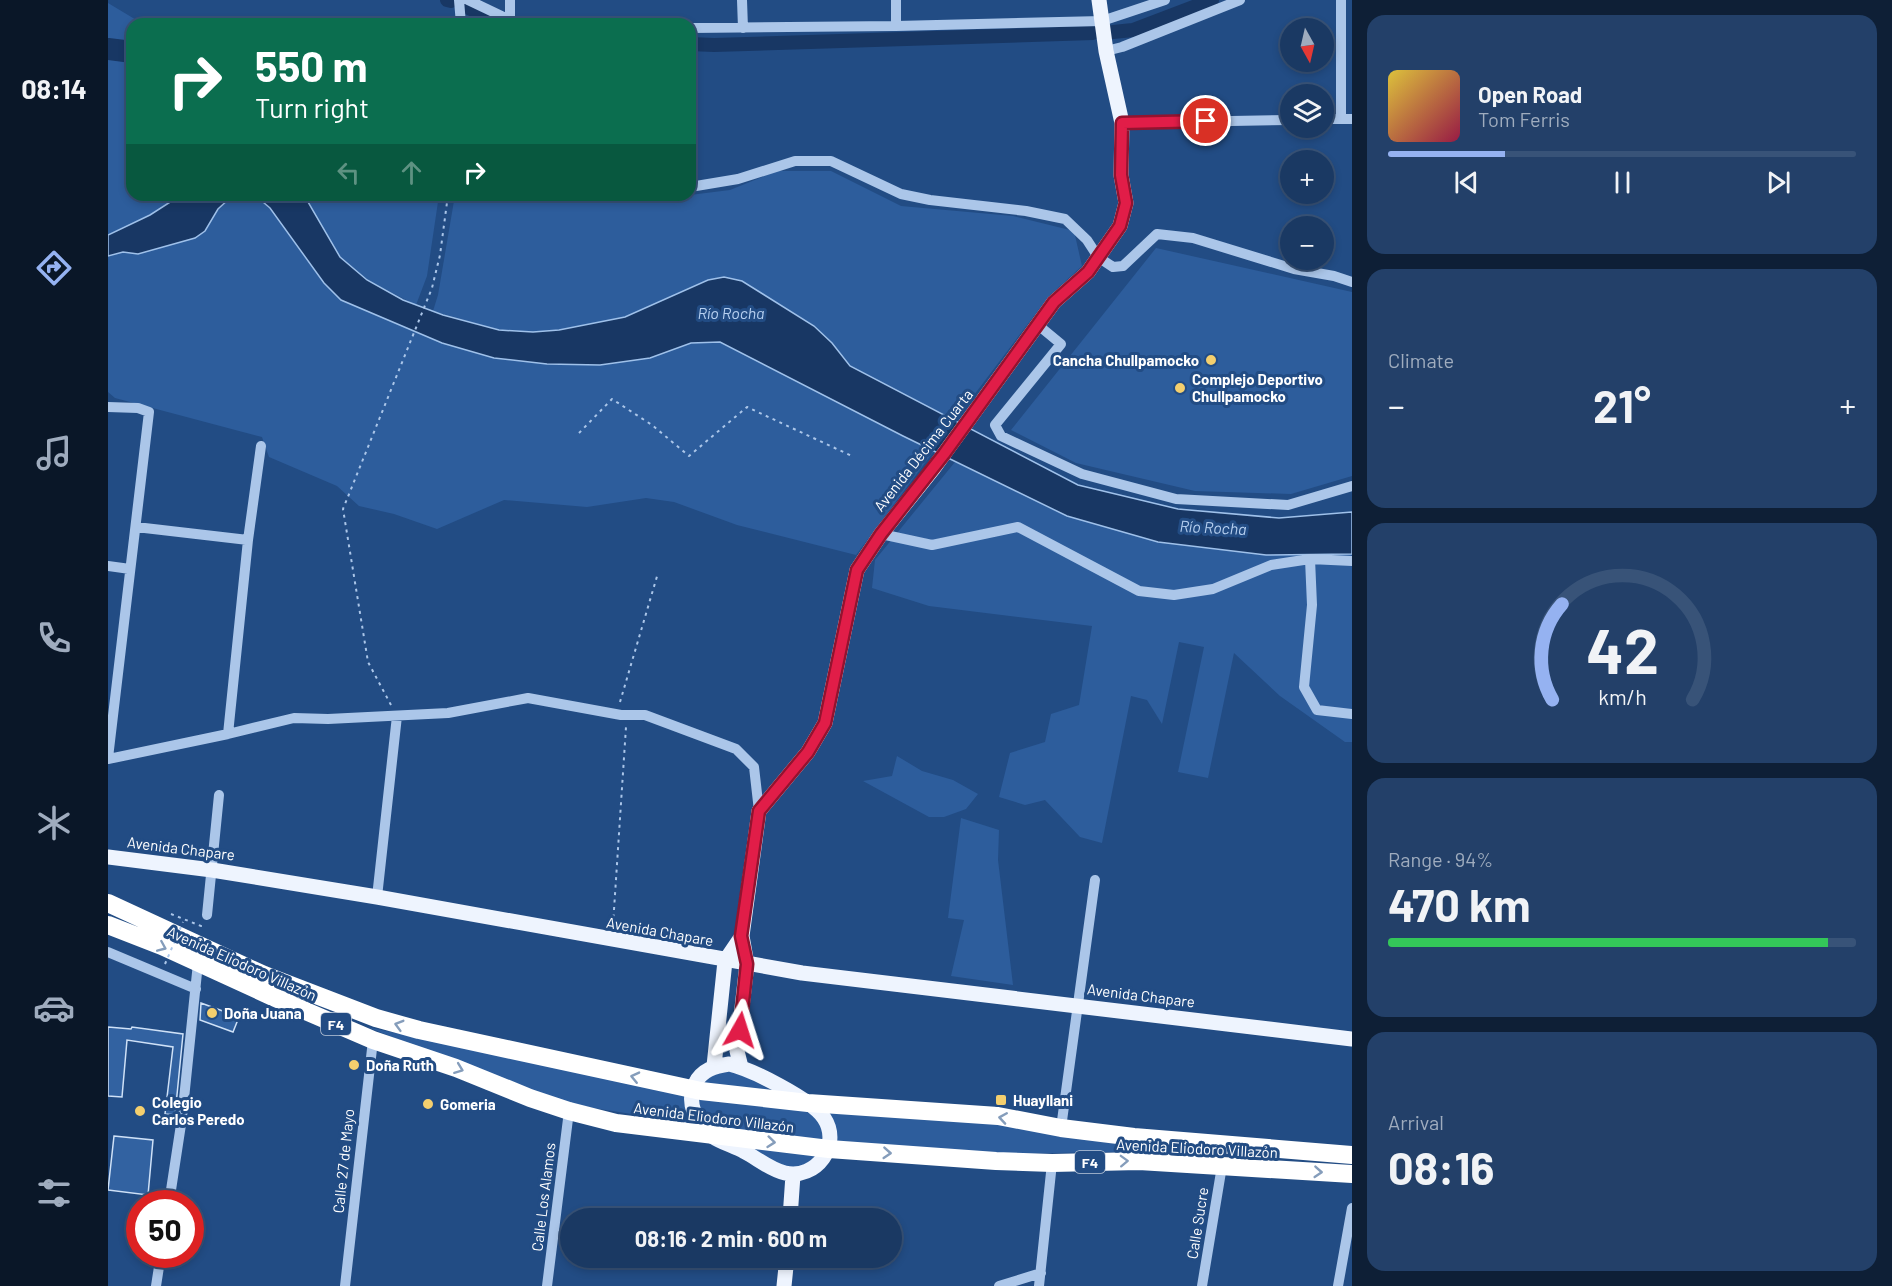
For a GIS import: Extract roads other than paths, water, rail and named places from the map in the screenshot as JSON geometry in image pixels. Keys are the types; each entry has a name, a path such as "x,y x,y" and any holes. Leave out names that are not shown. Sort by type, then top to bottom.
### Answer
{"highway":[{"name":"Avenida Eliodoro Villazón","path":"108,903 264,975 376,1018 419,1030 693,1090 808,1102 998,1116 1061,1128 1214,1145 1352,1155"},
{"name":"Avenida Eliodoro Villazón","path":"108,925 373,1040 569,1111 616,1123 829,1149 996,1161 1052,1163 1139,1161 1352,1174"}],"main road":[{"name":"Avenida Décima Cuarta","path":"759,811 808,752 825,723 857,570 881,534 933,469 1054,302 1088,272 1120,226 1126,203 1121,175 1122,123 1106,51 1100,0"},
{"path":"741,1067 737,1051 747,964 741,936 759,811"},
{"name":"Avenida Chapare","path":"108,857 212,870 377,897 802,973 1352,1039"},
{"path":"714,1066 725,961 741,936"},
{"path":"729,1064 741,1067 808,1102 825,1119 830,1138 829,1149 817,1166 808,1172 793,1175 781,1173 743,1150 713,1136 695,1116 692,1108 696,1080 714,1066 729,1064"},
{"path":"791,1208 793,1175"},
{"path":"784,1286 786,1268"}],"street":[{"path":"459,0 460,18"},
{"path":"468,0 502,18"},
{"path":"510,0 510,18"},
{"path":"742,0 743,28"},
{"path":"896,0 897,27"},
{"path":"696,28 897,27 1102,21 1165,0"},
{"path":"1106,51 1122,47 1240,0"},
{"path":"1341,0 1346,119"},
{"path":"1122,123 1280,120"},
{"path":"696,186 738,179 795,161 831,161 901,194 930,200 1026,211 1065,219 1087,240 1098,257 1113,267 1123,266 1157,234 1192,238 1294,269 1334,276 1352,282"},
{"path":"1038,325 1061,344 995,425 1001,436 1082,474 1176,499 1288,505 1352,486"},
{"path":"108,407 138,408 148,412 108,758 294,718 328,719 448,713 528,698 627,715 645,715 736,749 754,767 759,811"},
{"path":"228,734 248,540 261,446"},
{"path":"136,527 248,540"},
{"path":"881,534 932,546 1018,527 1139,591 1174,595 1213,589 1271,565 1310,559 1352,561"},
{"path":"1310,559 1312,605 1304,687 1317,710 1352,714"},
{"path":"108,567 130,569"},
{"path":"377,897 397,716"},
{"path":"207,915 219,795"},
{"path":"1061,1128 1095,880"},
{"path":"108,952 196,989"},
{"path":"171,1190 182,1118 198,963"},
{"name":"Calle 27 de Mayo","path":"345,1286 373,1040"},
{"name":"Calle Los Alamos","path":"548,1286 569,1111"},
{"path":"1039,1286 1052,1163"},
{"name":"Calle Sucre","path":"1202,1286 1222,1166"},
{"path":"1338,1286 1352,1208"},
{"path":"156,1286 159,1268"},
{"path":"999,1286 1041,1273"}],"water":[{"path":"172,201 227,201 218,209 205,231 195,238 138,254 123,252 108,256 108,235 150,215"},
{"name":"Río Rocha","path":"262,201 307,201 340,257 367,280 403,300 443,315 499,330 533,332 559,330 625,317 708,280 724,277 742,281 814,326 832,343 850,366 1078,485 1178,509 1279,518 1352,512 1352,554 1266,555 1158,542 1067,516 903,436 720,342 691,343 650,358 600,365 547,364 494,358 442,343 341,300 324,283 270,208"}],"waterway":[{"path":"447,0 451,1"},
{"path":"1113,32 1133,30 1212,0"},
{"path":"469,8 491,18"},
{"path":"696,44 1093,33"},
{"path":"108,49 126,51"}],"place":[{"name":"Cancha Chullpamocko","path":"1211,360"},
{"name":"Complejo Deportivo Chullpamocko","path":"1180,388"},
{"name":"Doña Juana","path":"212,1013"},
{"name":"Doña Ruth","path":"354,1065"},
{"name":"Huayllani","path":"1001,1100"},
{"name":"Gomeria","path":"428,1104"},
{"name":"Colegio Carlos Peredo","path":"140,1111"}]}
